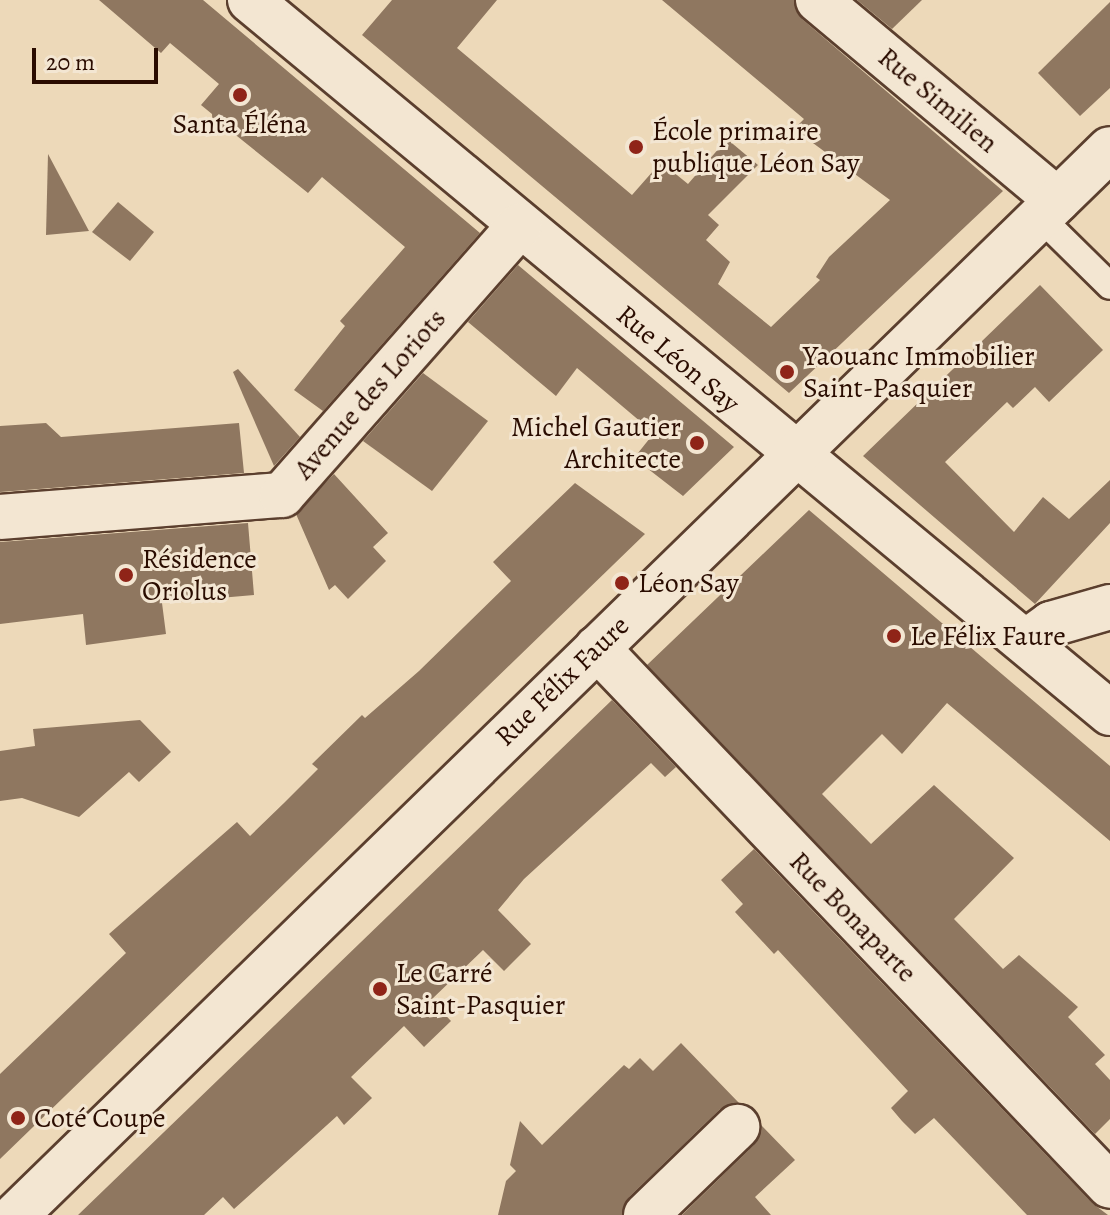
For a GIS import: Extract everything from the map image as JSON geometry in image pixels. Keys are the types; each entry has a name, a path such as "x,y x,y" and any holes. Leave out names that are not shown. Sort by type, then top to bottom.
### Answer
{"street":[{"name":"Rue Léon Say","path":"250,0 1110,713"},
{"name":"Rue Similien","path":"818,0 1048,208"},
{"name":"Rue Félix Faure","path":"16,1215 1110,149"},
{"name":"Avenue des Loriots","path":"0,517 282,495 519,226"},
{"path":"1026,642 1051,624 1110,607"},
{"name":"Rue Bonaparte","path":"597,648 1110,1186"},
{"path":"646,1215 737,1127"}],"lane":[{"path":"1048,208 1110,286"}],"building":[{"path":"99,0 203,0 480,233 323,411 294,390 345,326 340,321 405,247 322,177 308,193 227,128 213,131 212,114 201,105 219,84 170,43 161,53"},
{"path":"392,0 497,0 457,48 632,195 661,162 688,184 727,139 758,165 708,215 719,225 706,240 730,262 718,284 771,327 820,280 816,277 829,257 890,200 794,129 804,119 662,0 794,0 802,19 1003,191 789,393 362,35"},
{"path":"857,0 922,0 892,29"},
{"path":"1110,2 1110,88 1080,116 1038,73"},
{"path":"48,154 89,231 46,235"},
{"path":"118,202 154,232 130,261 92,232"},
{"path":"518,265 734,447 683,496 634,458 654,433 577,368 556,396 468,322"},
{"path":"1040,285 1103,350 1049,402 1035,387 1013,408 1007,402 945,462 1014,532 1043,497 1069,519 1110,480 1110,523 1035,604 863,456"},
{"path":"238,369 300,437 274,466 233,372"},
{"path":"423,373 488,421 432,491 363,441"},
{"path":"46,423 61,437 239,423 244,473 0,492 0,426"},
{"path":"334,474 388,533 373,547 386,561 348,599 335,585 329,590 296,514"},
{"path":"575,483 645,534 0,1159 0,1074 126,953 109,934 237,822 250,836 318,769 312,764 362,715 365,718 419,671 511,581 493,562"},
{"path":"809,510 1110,766 1110,841 947,703 902,754 882,734 822,794 871,844 934,785 1014,858 954,919 1003,969 1019,955 1078,1007 1068,1017 1105,1055 1095,1064 1110,1080 1110,1119 1095,1134 647,665"},
{"name":"Résidence Oriolus","path":"248,523 254,595 162,603 166,634 86,645 83,614 0,624 0,542"},
{"path":"612,700 676,767 665,777 651,763 524,879 498,910 531,944 504,971 483,950 431,1000 451,1021 424,1047 404,1026 351,1077 372,1098 344,1125 337,1116 234,1209 223,1197 204,1215 78,1215"},
{"path":"140,720 171,752 139,782 129,772 79,817 22,798 0,801 0,751 35,746 33,729"},
{"path":"754,849 1092,1203 1108,1215 1027,1215 934,1118 915,1134 902,1121 891,1108 908,1091 778,950 774,954 735,912 743,904 721,880"},
{"path":"681,1043 739,1103 720,1109 629,1197 622,1215 498,1215 506,1181 516,1171 510,1165 520,1121 542,1145 624,1065 629,1069 640,1058 653,1071"},
{"path":"761,1125 795,1160 755,1197 771,1215 682,1215 754,1145"}],"place":[{"name":"Santa Éléna","path":"240,95"},
{"name":"École primaire publique Léon Say","path":"636,147"},
{"name":"Yaouanc Immobilier Saint-Pasquier","path":"787,372"},
{"name":"Michel Gautier Architecte","path":"697,443"},
{"name":"Résidence Oriolus","path":"126,575"},
{"name":"Léon Say","path":"622,583"},
{"name":"Le Félix Faure","path":"894,636"},
{"name":"Le Carré Saint-Pasquier","path":"380,989"},
{"name":"Coté Coupe","path":"18,1118"}]}
